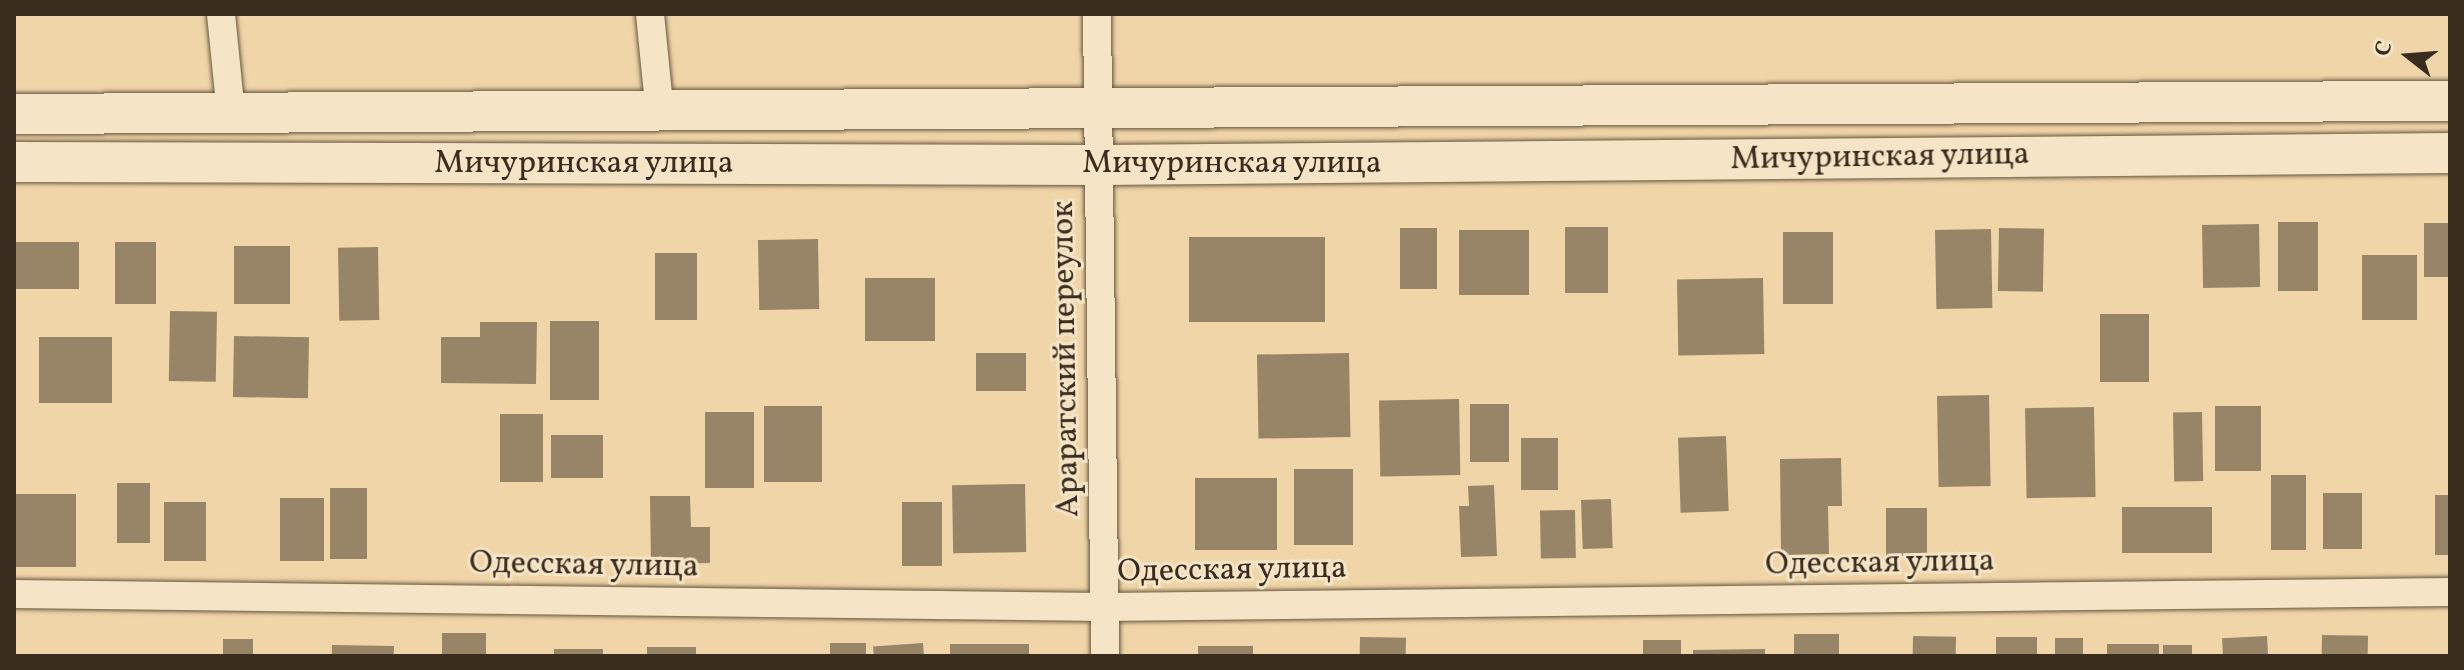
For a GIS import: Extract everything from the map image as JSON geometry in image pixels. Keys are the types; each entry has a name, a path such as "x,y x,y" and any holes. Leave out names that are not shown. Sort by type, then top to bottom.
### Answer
{"main road":[{"name":"Мичуринская улица","path":"14,114 1098,112 2450,101"},
{"name":"Мичуринская улица","path":"14,162 1099,165 2450,153"}],"street":[{"path":"221,14 231,115"},
{"path":"650,14 660,114"},
{"name":"Араратский переулок","path":"1097,14 1105,656"},
{"name":"Одесская улица","path":"14,594 1105,607 2450,592"}],"building":[{"path":"2278,222 2318,222 2318,291 2278,291"},
{"path":"2424,223 2450,223 2450,277 2424,277"},
{"path":"2259,224 2260,287 2203,288 2202,225"},
{"path":"1565,227 1608,227 1608,293 1565,293"},
{"path":"1400,228 1437,228 1437,289 1400,289"},
{"path":"1999,228 2044,229 2043,292 1998,291"},
{"path":"1991,229 1992,308 1936,309 1935,230"},
{"path":"1459,230 1529,230 1529,295 1459,295"},
{"path":"1783,232 1833,232 1833,304 1783,304"},
{"path":"1189,237 1325,237 1325,322 1189,322"},
{"path":"818,239 819,309 759,310 758,240"},
{"path":"14,242 79,242 79,289 14,289"},
{"path":"115,242 156,242 156,304 115,304"},
{"path":"234,246 290,246 290,304 234,304"},
{"path":"378,247 379,320 339,321 338,248"},
{"path":"655,253 697,253 697,320 655,320"},
{"path":"2362,255 2417,255 2417,320 2362,320"},
{"path":"865,278 935,278 935,341 865,341"},
{"path":"1763,278 1764,354 1678,355 1677,280"},
{"path":"170,311 217,312 216,382 169,381"},
{"path":"2100,314 2149,314 2149,382 2100,382"},
{"path":"550,321 599,321 599,400 550,400"},
{"path":"480,322 537,322 536,384 441,383 441,337 480,337"},
{"path":"234,336 309,337 308,398 233,397"},
{"path":"39,337 112,337 112,403 39,403"},
{"path":"976,353 1026,353 1026,391 976,391"},
{"path":"1349,353 1350,437 1258,439 1257,355"},
{"path":"1989,395 1991,486 1939,487 1937,396"},
{"path":"1459,399 1460,475 1380,476 1379,400"},
{"path":"1470,404 1509,404 1509,462 1470,462"},
{"path":"764,406 822,406 822,482 764,482"},
{"path":"2215,406 2261,406 2261,471 2215,471"},
{"path":"2094,407 2096,497 2027,498 2025,408"},
{"path":"705,412 754,412 754,488 705,488"},
{"path":"2202,412 2203,481 2174,481 2173,413"},
{"path":"500,414 543,414 543,482 500,482"},
{"path":"551,435 603,435 603,478 551,478"},
{"path":"1726,436 1729,511 1681,513 1678,438"},
{"path":"1521,438 1558,438 1558,490 1521,490"},
{"path":"1841,458 1842,506 1828,506 1829,554 1781,555 1780,459"},
{"path":"1294,469 1353,469 1353,545 1294,545"},
{"path":"2271,475 2306,475 2306,550 2271,550"},
{"path":"1195,478 1277,478 1277,550 1195,550"},
{"path":"117,483 150,483 150,543 117,543"},
{"path":"1025,484 1026,552 953,553 952,485"},
{"path":"1494,485 1497,556 1461,557 1459,506 1469,506 1468,486"},
{"path":"330,488 367,488 367,559 330,559"},
{"path":"2323,493 2362,493 2362,549 2323,549"},
{"path":"14,494 76,494 76,567 14,567"},
{"path":"2435,495 2450,495 2450,555 2435,555"},
{"path":"650,496 690,496 691,527 710,527 710,563 651,564"},
{"path":"280,498 324,498 324,561 280,561"},
{"path":"1611,499 1613,548 1583,549 1581,500"},
{"path":"164,502 206,502 206,561 164,561"},
{"path":"902,502 942,502 942,566 902,566"},
{"path":"2122,507 2212,507 2212,553 2122,553"},
{"path":"1886,508 1927,508 1927,556 1886,556"},
{"path":"1575,510 1576,558 1541,559 1540,511"},
{"path":"442,633 486,633 486,656 442,656"},
{"path":"1794,634 1839,634 1839,656 1794,656"},
{"path":"2322,635 2368,636 2368,656 2322,656"},
{"path":"1913,636 1956,637 1956,656 1913,656"},
{"path":"2267,636 2268,656 2223,656 2222,638"},
{"path":"1360,637 1406,638 1406,656 1360,656"},
{"path":"1996,637 2037,637 2037,656 1996,656"},
{"path":"2055,638 2083,638 2083,656 2055,656"},
{"path":"223,639 253,639 253,656 223,656"},
{"path":"1643,640 1681,640 1681,656 1643,656"},
{"path":"830,643 866,643 866,656 830,656"},
{"path":"923,643 924,656 874,656 873,646"},
{"path":"950,644 1029,644 1029,656 950,656"},
{"path":"2107,644 2159,644 2159,656 2107,656"},
{"path":"332,645 394,646 394,656 332,656"},
{"path":"2163,645 2192,645 2192,656 2163,656"},
{"path":"1198,646 1253,646 1253,656 1198,656"},
{"path":"647,647 696,647 696,656 647,656"},
{"path":"554,649 603,649 603,656 554,656"},
{"path":"1765,649 1765,656 1693,656 1693,650"}]}
